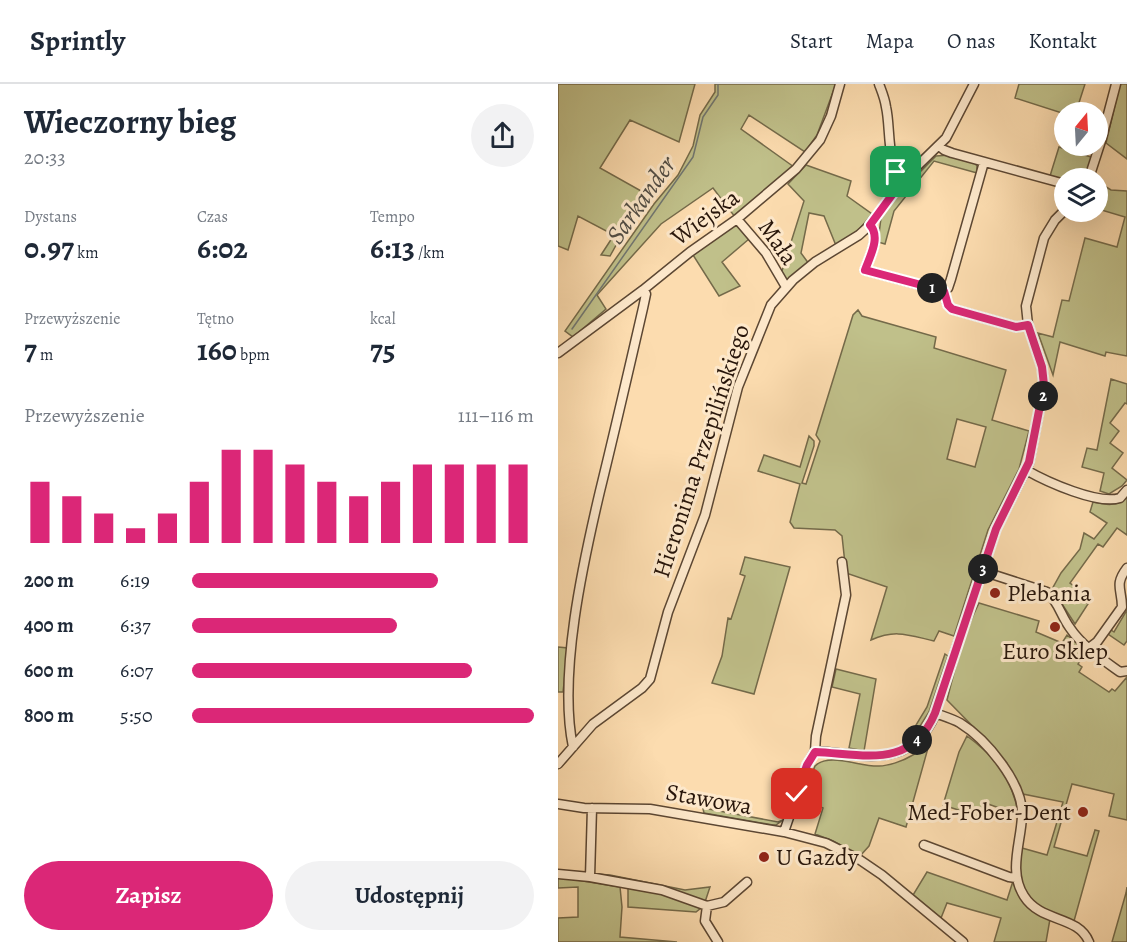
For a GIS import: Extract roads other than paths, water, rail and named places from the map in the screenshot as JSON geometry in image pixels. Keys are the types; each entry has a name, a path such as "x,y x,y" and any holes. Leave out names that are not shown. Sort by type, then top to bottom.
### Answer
{"street":[{"name":"Wiejska","path":"558,353 771,192 813,150 831,116 840,84"},
{"path":"879,84 887,108 896,172 903,180"},
{"name":"Hieronima Przepilińskiego","path":"558,764 593,724 642,688 650,679 668,612 705,515 738,387 771,304 786,287 815,262 859,235 870,225 903,180 951,132 974,84"},
{"path":"1092,168 1116,84"},
{"path":"939,146 944,150 1054,181"},
{"path":"944,291 948,288 951,279 984,162"},
{"name":"Mała","path":"737,219 766,254 786,287"},
{"path":"815,752 841,753 859,757 883,756 904,749 918,740 935,713 1000,519 1026,470 1044,385 1042,367 1028,325 1026,306 1039,250 1048,229 1054,222"},
{"path":"870,225 875,237 865,270 944,291"},
{"path":"573,747 568,731 565,687 576,602 643,308 646,294 644,290"},
{"path":"944,291 948,305 952,309 1016,327 1028,325"},
{"path":"629,300 643,308"},
{"path":"1026,470 1044,480 1103,500 1120,498 1127,490"},
{"path":"784,832 807,765 815,752 816,736 846,595 842,562"},
{"path":"1089,648 1097,642 1122,607 1118,585 1127,568"},
{"path":"982,571 1047,592 1054,598 1070,629 1089,648 1120,672 1127,671"},
{"path":"935,713 964,725 990,749 1008,773 1019,796 1023,814 1015,871 1024,896 1035,909 1045,915 1077,926 1089,942"},
{"name":"Stawowa","path":"558,804 573,808 650,809 784,832 826,843 860,860 882,875 963,942"},
{"path":"590,877 592,808"},
{"path":"924,845 1016,878"},
{"path":"558,874 590,877 662,890 707,906 724,902 747,882"},
{"path":"707,906 705,921 718,942"}],"waterway":[{"name":"Sarkander","path":"572,329 693,157 703,117 718,95 718,84"}],"place":[{"name":"Plebania","path":"995,593"},
{"name":"Euro Sklep","path":"1055,627"},
{"name":"Med-Fober-Dent","path":"1083,812"},
{"name":"U Gazdy","path":"764,857"}]}
